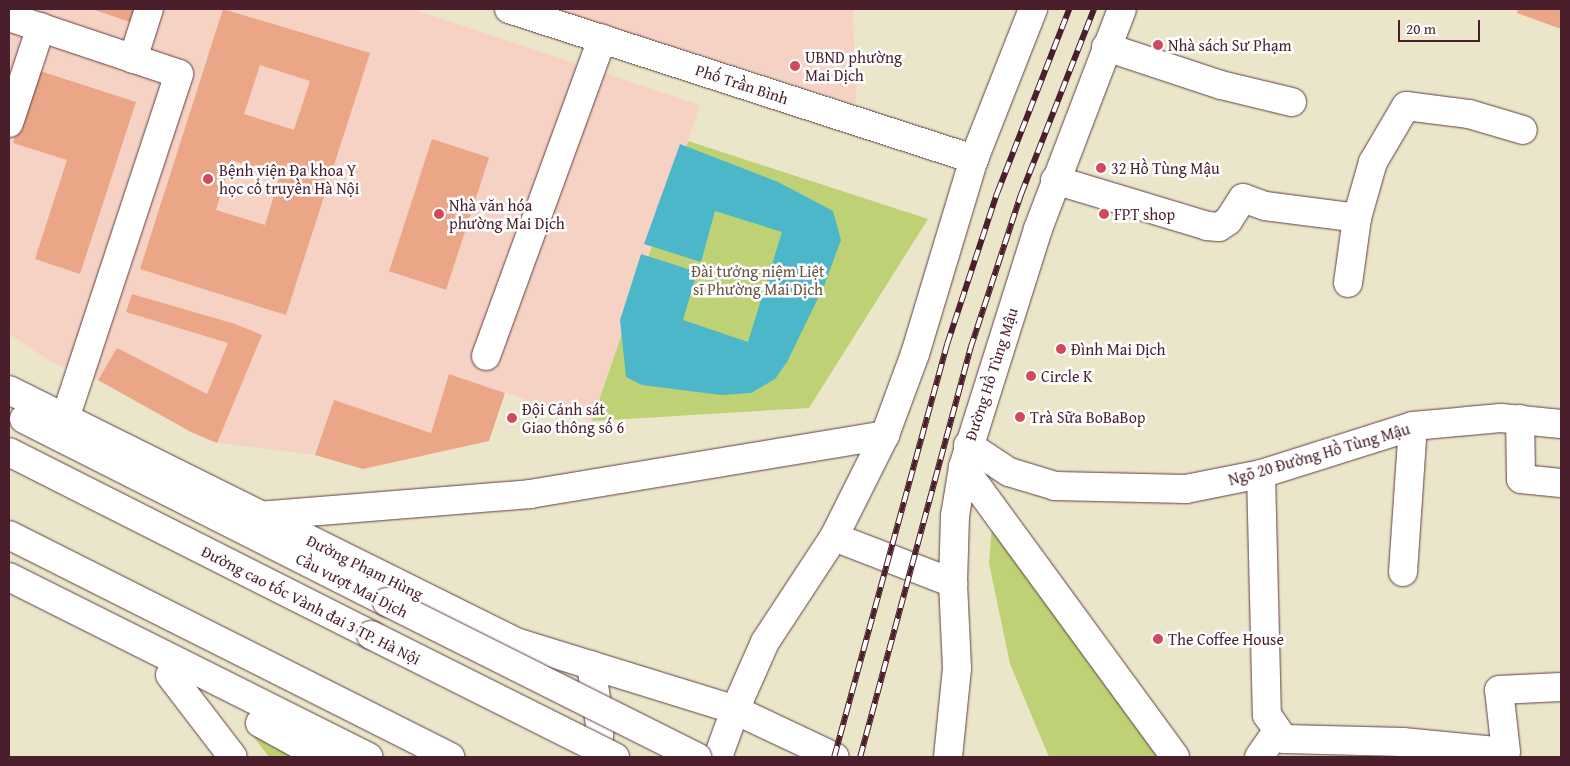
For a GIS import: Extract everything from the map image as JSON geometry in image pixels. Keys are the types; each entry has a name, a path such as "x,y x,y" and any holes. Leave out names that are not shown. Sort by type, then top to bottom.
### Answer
{"main road":[{"path":"133,59 149,9"},
{"name":"Phố Trần Bình","path":"509,9 974,159"},
{"path":"718,757 735,710 765,642 834,537 885,435 915,354 974,159 1032,9"},
{"name":"Đường Hồ Tùng Mậu","path":"948,757 957,668 953,583 955,516 965,456 1055,180 1122,9"},
{"path":"9,17 179,74 65,418"},
{"path":"9,123 41,27"},
{"path":"486,356 602,39"},
{"path":"1106,47 1221,85 1292,102"},
{"path":"1348,283 1357,218 1373,162 1406,106 1469,114 1524,130"},
{"path":"1055,180 1207,226 1219,227 1228,221 1243,198 1265,206 1357,218"},
{"name":"Đường Phạm Hùng","path":"9,390 258,516 516,642 735,710 835,757"},
{"name":"Cầu vượt Mai Dịch","path":"9,411 696,757"},
{"name":"Ngõ 20 Đường Hồ Tùng Mậu","path":"965,456 1055,486 1186,489 1261,474 1413,426 1480,418 1520,419 1561,424"},
{"path":"1520,419 1521,479 1561,483"},
{"path":"1403,572 1413,426"},
{"path":"258,516 530,494 885,435"},
{"name":"Đường cao tốc Vành đai 3 TP. Hà Nội","path":"9,452 615,757"},
{"path":"965,456 1175,757"},
{"path":"1261,474 1267,715 1284,739 1299,741 1402,742 1506,752 1499,690 1561,687"},
{"path":"9,535 450,757"},
{"path":"834,537 953,583"},
{"path":"9,577 320,745"},
{"path":"9,597 320,745 368,757"},
{"path":"591,666 600,725 596,757"},
{"path":"170,675 233,757"},
{"path":"1259,757 1277,731"}],"shaded area":[{"name":"Bệnh viện Đa khoa Y học cổ truyền Hà Nội","path":"9,9 413,9 700,105 592,421 449,374 431,433 334,401 315,455 217,443 191,432 98,380 53,363 9,334"},
{"name":"UBND phường Mai Dịch","path":"557,9 853,9 856,104 616,28"}],"green space":[{"name":"Đài tưởng niệm Liệt sĩ Phường Mai Dịch","path":"688,141 928,219 809,408 592,421"},
{"path":"992,525 1161,757 1049,757 1010,664 989,563"},
{"path":"252,735 300,757 269,757"}],"water":[{"path":"680,144 778,182 833,211 841,240 824,286 787,362 775,379 751,393 721,395 642,385 626,377 620,320 641,254 697,272 683,320 748,342 782,232 715,211 701,262 644,244"}],"building":[{"path":"92,9 135,9 130,22"},
{"path":"223,9 370,53 286,315 140,269","holes":["260,65 310,81 294,130 244,114","231,160 280,175 265,225 216,210"]},
{"path":"1518,9 1561,9 1561,29 1517,13"},
{"path":"37,70 136,102 80,274 35,259 67,160 13,143"},
{"name":"Nhà văn hóa phường Mai Dịch","path":"432,139 489,158 446,290 389,271"},
{"path":"132,294 235,324 262,335 217,443 191,432 98,380 117,348 207,394 228,343 126,312"},
{"path":"449,374 505,393 489,441 363,469 315,455 334,400 431,433"}],"railway":[{"path":"834,757 947,344 997,193 1069,9"},
{"path":"860,757 970,349 1021,194 1094,9"}],"place":[{"name":"Nhà sách Sư Phạm","path":"1158,45"},
{"name":"UBND phường Mai Dịch","path":"795,66"},
{"name":"32 Hồ Tùng Mậu","path":"1101,168"},
{"name":"Bệnh viện Đa khoa Y học cổ truyền Hà Nội","path":"208,179"},
{"name":"Nhà văn hóa phường Mai Dịch","path":"439,214"},
{"name":"FPT shop","path":"1104,214"},
{"name":"Đình Mai Dịch","path":"1061,349"},
{"name":"Circle K","path":"1031,376"},
{"name":"Trà Sữa BoBaBop","path":"1020,417"},
{"name":"Đội Cảnh sát Giao thông số 6","path":"512,418"},
{"name":"The Coffee House","path":"1158,639"}]}
